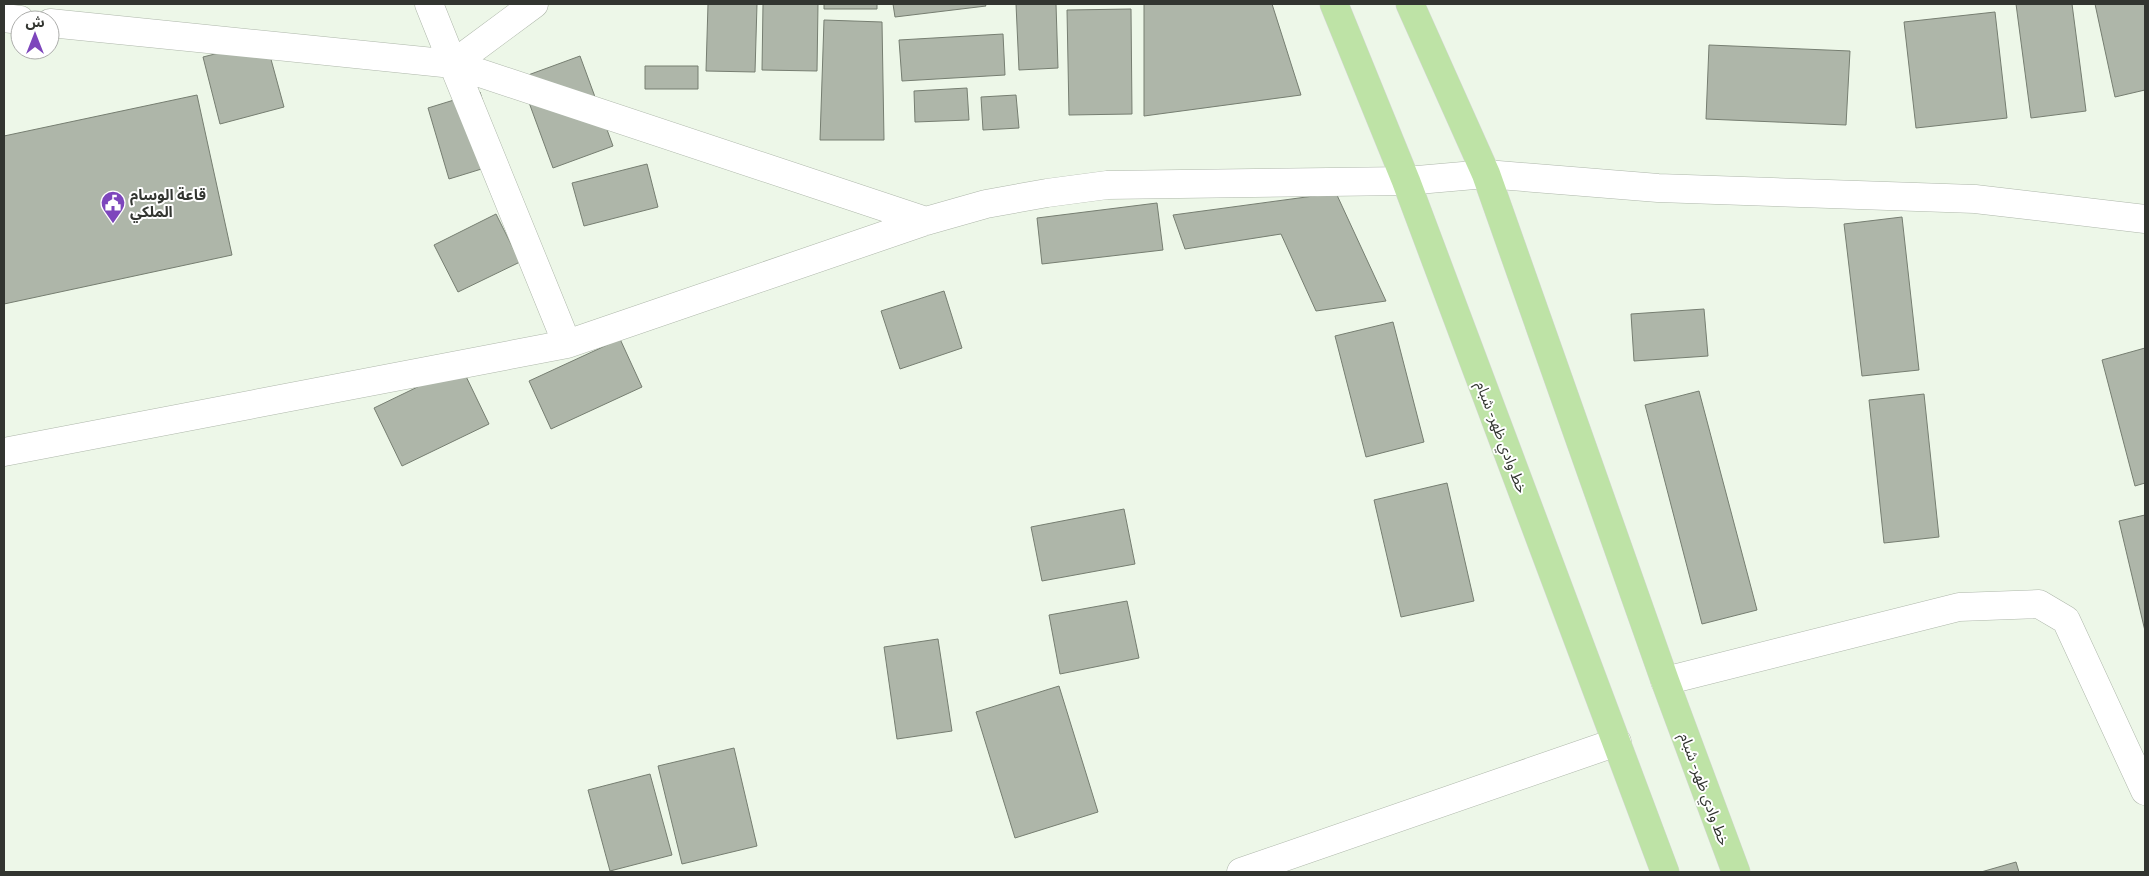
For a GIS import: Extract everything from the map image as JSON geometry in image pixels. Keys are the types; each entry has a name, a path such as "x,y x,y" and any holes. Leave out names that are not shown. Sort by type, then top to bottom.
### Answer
{"main road":[{"name":"خط وادي ظهر - شبام","path":"1334,4 1406,181 1665,872"},
{"name":"خط وادي ظهر - شبام","path":"1410,4 1486,174 1665,682 1736,872"}],"street":[{"path":"429,4 566,344"},
{"path":"453,64 534,4"},
{"path":"60,25 453,64 926,221"},
{"path":"4,452 566,344 926,221 986,204 1107,185 1406,181 1486,174 1658,188 1976,199 2145,218"},
{"path":"1665,682 1959,607 2040,604 2066,620 2145,791"},
{"path":"1241,872 1617,742"}],"building":[{"path":"708,4 757,4 755,72 706,71"},
{"path":"763,4 818,4 817,71 762,70"},
{"path":"824,4 877,4 877,9 824,9"},
{"path":"893,4 985,4 986,6 895,17"},
{"path":"1016,4 1056,4 1058,68 1019,70"},
{"path":"1144,4 1272,4 1301,95 1144,116"},
{"path":"2016,4 2072,4 2086,111 2031,118"},
{"path":"2095,4 2145,4 2145,90 2115,97"},
{"path":"1131,9 1132,114 1069,115 1067,10"},
{"path":"1995,12 2007,118 1916,128 1904,22"},
{"path":"824,20 882,22 884,140 820,140"},
{"path":"1003,34 1005,75 902,81 899,40"},
{"path":"266,41 284,107 220,124 203,57"},
{"path":"1709,45 1850,51 1846,125 1706,119"},
{"path":"580,56 613,146 553,168 520,78"},
{"path":"645,66 698,66 698,89 645,89"},
{"path":"967,88 969,120 915,122 914,91"},
{"path":"480,92 501,163 449,179 428,108"},
{"path":"197,95 232,255 4,304 4,136"},
{"path":"1016,95 1019,128 983,130 981,97"},
{"path":"647,164 658,207 584,226 572,183"},
{"path":"1336,193 1386,301 1316,311 1281,234 1185,249 1173,215"},
{"path":"1157,203 1163,250 1042,264 1037,218"},
{"path":"496,214 520,262 458,292 434,245"},
{"path":"1902,217 1919,370 1862,376 1844,224"},
{"path":"944,291 962,348 900,369 881,311"},
{"path":"1704,309 1708,356 1634,361 1631,314"},
{"path":"1393,322 1424,442 1366,457 1335,336"},
{"path":"620,339 642,387 551,429 529,381"},
{"path":"2145,348 2145,483 2135,486 2102,360"},
{"path":"461,366 489,424 402,466 374,408"},
{"path":"1699,391 1757,610 1702,624 1645,405"},
{"path":"1924,394 1939,537 1884,543 1869,400"},
{"path":"1447,483 1474,601 1401,617 1374,500"},
{"path":"1124,509 1135,564 1042,581 1031,527"},
{"path":"2145,515 2145,631 2119,521"},
{"path":"1127,601 1139,658 1060,674 1049,615"},
{"path":"938,639 952,731 897,739 884,647"},
{"path":"1059,686 1098,812 1015,838 976,712"},
{"path":"734,748 757,846 682,864 658,766"},
{"path":"650,774 672,855 610,871 588,790"},
{"path":"2016,862 2019,872 1981,872"}],"place":[{"name":"قاعة الوسام الملكي","path":"113,224"}]}
